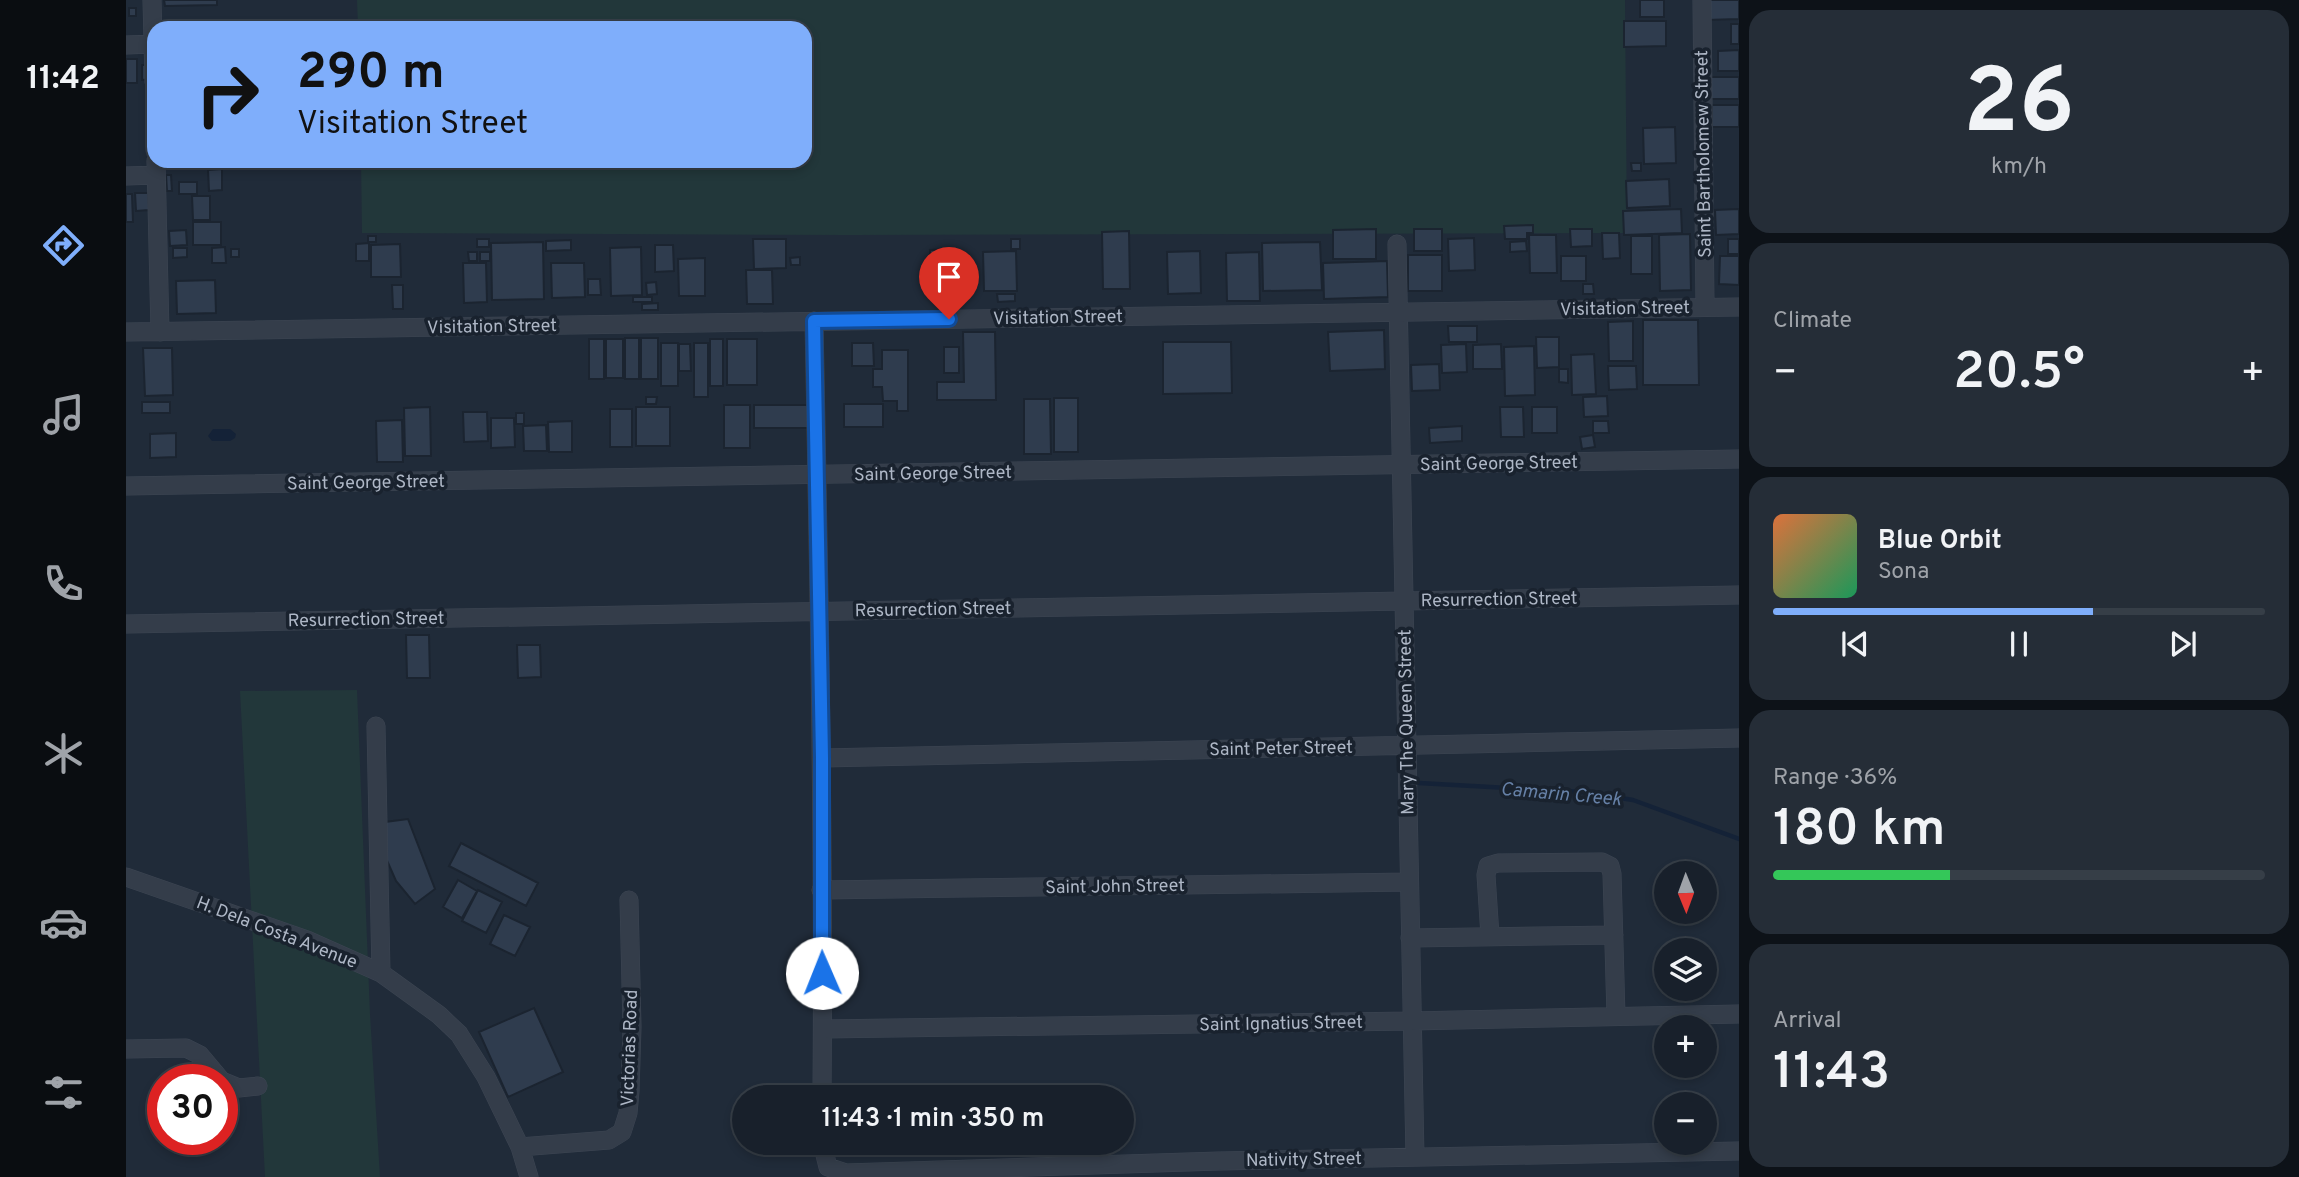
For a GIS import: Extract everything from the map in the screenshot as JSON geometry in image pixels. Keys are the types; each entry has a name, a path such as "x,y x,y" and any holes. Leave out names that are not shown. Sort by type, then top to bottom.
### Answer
{"street":[{"path":"152,0 152,21"},
{"name":"Saint Bartholomew Street","path":"1702,0 1705,307"},
{"path":"126,45 147,44"},
{"path":"126,176 156,168 160,332"},
{"name":"Mary The Queen Street","path":"1397,244 1415,1157"},
{"name":"Visitation Street","path":"126,332 1739,307"},
{"path":"814,321 822,758 822,1085"},
{"name":"Saint George Street","path":"126,486 1739,459"},
{"name":"Resurrection Street","path":"126,624 1739,595"},
{"path":"376,726 381,973"},
{"name":"Saint Peter Street","path":"822,758 1739,738"},
{"path":"1490,936 1486,875 1488,866 1498,863 1602,862 1610,866 1616,1016"},
{"name":"H. Dela Costa Avenue","path":"126,877 307,940 381,973 439,1015 459,1034 486,1077 520,1147 529,1177"},
{"name":"Saint John Street","path":"821,890 1409,882"},
{"name":"Victorias Road","path":"520,1147 610,1140 622,1132 629,1102 632,1040 629,900"},
{"path":"1410,938 1614,935"},
{"name":"Saint Ignatius Street","path":"823,1029 1739,1014"},
{"path":"126,1049 186,1048 194,1050 207,1064"},
{"path":"238,1088 258,1086"},
{"name":"Nativity Street","path":"825,1155 828,1167 846,1173 1205,1161 1739,1151"}],"green space":[{"path":"357,0 1625,0 1627,233 362,233 361,168 812,168 812,21 358,21"},
{"path":"357,690 370,1014 380,1177 265,1177 240,691"}],"water":[{"path":"213,429 230,429 236,434 235,438 230,441 212,441 208,436"}],"building":[{"path":"164,0 217,0 217,5 165,6"},
{"path":"1640,0 1664,0 1664,17 1640,17"},
{"path":"1706,0 1739,0 1739,19 1706,20"},
{"path":"129,8 136,8 136,16 129,16"},
{"path":"1624,21 1666,21 1666,46 1624,47"},
{"path":"1731,24 1739,24 1739,44 1731,44"},
{"path":"1739,50 1739,71 1718,71 1718,51"},
{"path":"126,59 137,59 137,83 126,83"},
{"path":"142,65 147,65 147,79 142,80"},
{"path":"1710,77 1739,77 1739,99 1710,99"},
{"path":"1712,105 1739,105 1739,127 1712,127"},
{"path":"1675,127 1676,163 1644,164 1643,128"},
{"path":"1631,163 1641,163 1641,171 1632,171"},
{"path":"222,169 222,190 209,191 208,170"},
{"path":"166,175 171,175 172,191 167,191"},
{"path":"1669,179 1670,206 1627,208 1626,181"},
{"path":"179,182 197,182 197,194 179,194"},
{"path":"135,193 148,193 149,210 136,211"},
{"path":"126,194 132,194 133,222 126,222"},
{"path":"192,196 210,196 210,220 193,220"},
{"path":"1681,209 1682,233 1624,235 1623,211"},
{"path":"1739,209 1739,234 1716,235 1715,210"},
{"path":"193,222 221,222 221,245 193,245"},
{"path":"1533,225 1533,233 1527,233 1527,239 1505,239 1504,226"},
{"path":"1376,229 1376,259 1333,259 1333,230"},
{"path":"1414,229 1442,229 1442,251 1414,251"},
{"path":"1570,229 1592,229 1592,246 1571,247"},
{"path":"186,230 187,245 170,246 169,231"},
{"path":"1129,231 1130,289 1103,289 1102,232"},
{"path":"1602,233 1619,233 1620,258 1603,259"},
{"path":"1690,234 1691,290 1660,291 1659,235"},
{"path":"1529,235 1556,235 1557,273 1530,273"},
{"path":"368,236 376,236 376,242 368,242"},
{"path":"1631,236 1652,236 1652,274 1631,274"},
{"path":"1474,238 1475,270 1449,271 1448,239"},
{"path":"477,239 489,239 489,247 477,247"},
{"path":"753,239 786,239 786,268 754,269"},
{"path":"1011,239 1020,239 1020,249 1011,249"},
{"path":"1728,239 1739,239 1739,254 1728,254"},
{"path":"571,240 571,250 546,251 546,241"},
{"path":"1526,241 1527,251 1510,252 1510,242"},
{"path":"543,242 544,299 492,300 491,243"},
{"path":"1320,242 1322,290 1263,291 1262,243"},
{"path":"369,243 369,261 356,261 356,244"},
{"path":"400,244 401,277 371,277 371,245"},
{"path":"655,245 673,245 674,271 655,272"},
{"path":"225,247 226,263 212,263 212,248"},
{"path":"641,247 642,295 611,296 610,248"},
{"path":"173,248 187,248 187,257 173,258"},
{"path":"231,249 239,249 239,257 231,257"},
{"path":"956,249 957,289 931,290 930,250"},
{"path":"1016,251 1017,291 984,291 983,252"},
{"path":"1200,251 1201,293 1168,294 1167,252"},
{"path":"468,252 477,252 477,261 469,261"},
{"path":"480,252 490,252 490,261 480,261"},
{"path":"1259,252 1260,301 1227,301 1226,253"},
{"path":"1408,255 1442,255 1442,291 1408,291"},
{"path":"1561,256 1586,256 1586,281 1561,281"},
{"path":"1720,256 1739,256 1739,285 1719,284"},
{"path":"800,257 800,265 791,265 790,258"},
{"path":"705,258 705,296 679,296 678,259"},
{"path":"1387,261 1388,297 1324,299 1323,263"},
{"path":"463,263 486,263 487,302 464,303"},
{"path":"551,263 584,263 585,297 552,298"},
{"path":"746,270 772,270 773,304 747,304"},
{"path":"588,279 600,279 601,295 588,295"},
{"path":"215,280 216,313 177,314 176,281"},
{"path":"656,282 657,294 647,295 646,283"},
{"path":"1583,284 1593,284 1594,294 1583,294"},
{"path":"392,285 403,285 403,309 393,309"},
{"path":"935,291 952,291 953,298 935,298"},
{"path":"997,294 1015,294 1015,301 998,302"},
{"path":"633,297 652,297 652,302 633,302"},
{"path":"658,303 658,310 642,310 642,304"},
{"path":"1643,320 1698,320 1699,385 1643,385"},
{"path":"1633,321 1633,361 1609,361 1608,322"},
{"path":"1448,326 1477,326 1477,342 1449,342"},
{"path":"1384,330 1385,369 1330,371 1328,332"},
{"path":"963,332 995,332 996,400 937,400 937,382 964,382"},
{"path":"1536,337 1559,337 1559,367 1537,368"},
{"path":"625,338 639,338 639,379 625,379"},
{"path":"641,338 658,338 658,379 641,379"},
{"path":"589,339 604,339 604,379 589,379"},
{"path":"606,339 623,339 623,378 606,378"},
{"path":"710,339 723,339 723,386 710,386"},
{"path":"727,339 757,339 757,385 727,385"},
{"path":"1163,342 1231,342 1232,393 1163,394"},
{"path":"661,343 678,343 678,386 661,386"},
{"path":"694,343 708,343 708,397 694,397"},
{"path":"852,343 873,343 874,366 852,366"},
{"path":"679,344 690,344 691,371 679,371"},
{"path":"1466,344 1467,372 1442,373 1441,345"},
{"path":"1501,344 1502,369 1473,369 1473,345"},
{"path":"1534,346 1535,395 1505,396 1504,347"},
{"path":"944,347 959,347 959,373 944,373"},
{"path":"143,348 172,348 173,395 145,396"},
{"path":"882,350 908,350 908,411 897,411 897,401 883,401 882,387 873,387 873,369 882,369"},
{"path":"1594,354 1596,394 1572,395 1571,355"},
{"path":"1439,364 1440,390 1412,391 1411,365"},
{"path":"1608,366 1636,366 1637,389 1609,390"},
{"path":"1559,369 1568,369 1568,383 1559,382"},
{"path":"1607,396 1608,416 1584,417 1583,397"},
{"path":"646,397 657,397 656,404 646,404"},
{"path":"1054,398 1078,398 1078,452 1054,452"},
{"path":"1024,399 1050,399 1051,454 1024,454"},
{"path":"142,402 170,402 170,413 142,413"},
{"path":"844,404 883,404 883,427 844,427"},
{"path":"724,405 750,405 750,448 724,448"},
{"path":"754,405 808,405 808,428 754,428"},
{"path":"430,407 431,456 405,456 404,408"},
{"path":"636,407 670,407 670,446 636,446"},
{"path":"1500,407 1523,407 1524,437 1501,437"},
{"path":"1532,407 1557,407 1557,433 1532,433"},
{"path":"610,409 632,409 632,447 610,447"},
{"path":"463,412 487,412 488,441 464,442"},
{"path":"516,413 524,413 524,424 516,424"},
{"path":"491,418 514,418 515,447 491,448"},
{"path":"402,420 403,462 377,462 376,421"},
{"path":"572,421 572,452 549,452 548,422"},
{"path":"1593,421 1608,421 1609,433 1593,433"},
{"path":"546,425 547,451 524,451 523,426"},
{"path":"1462,426 1462,441 1430,443 1429,428"},
{"path":"176,433 176,457 150,458 150,434"},
{"path":"1593,435 1595,447 1582,449 1580,437"},
{"path":"406,635 429,635 430,678 407,678"},
{"path":"517,645 540,645 541,677 518,678"},
{"path":"408,819 435,889 415,904 396,881 385,856 385,822"},
{"path":"461,843 538,883 526,906 449,866"},
{"path":"458,880 477,891 462,918 443,907"},
{"path":"478,890 502,902 486,933 462,921"},
{"path":"504,915 530,927 515,956 490,944"},
{"path":"534,1008 563,1072 508,1097 479,1032"}],"waterway":[{"name":"Camarin Creek","path":"1419,783 1582,792 1633,800 1739,839"}],"route":[{"path":"822,973 822,758 814,321 949,319"}]}
